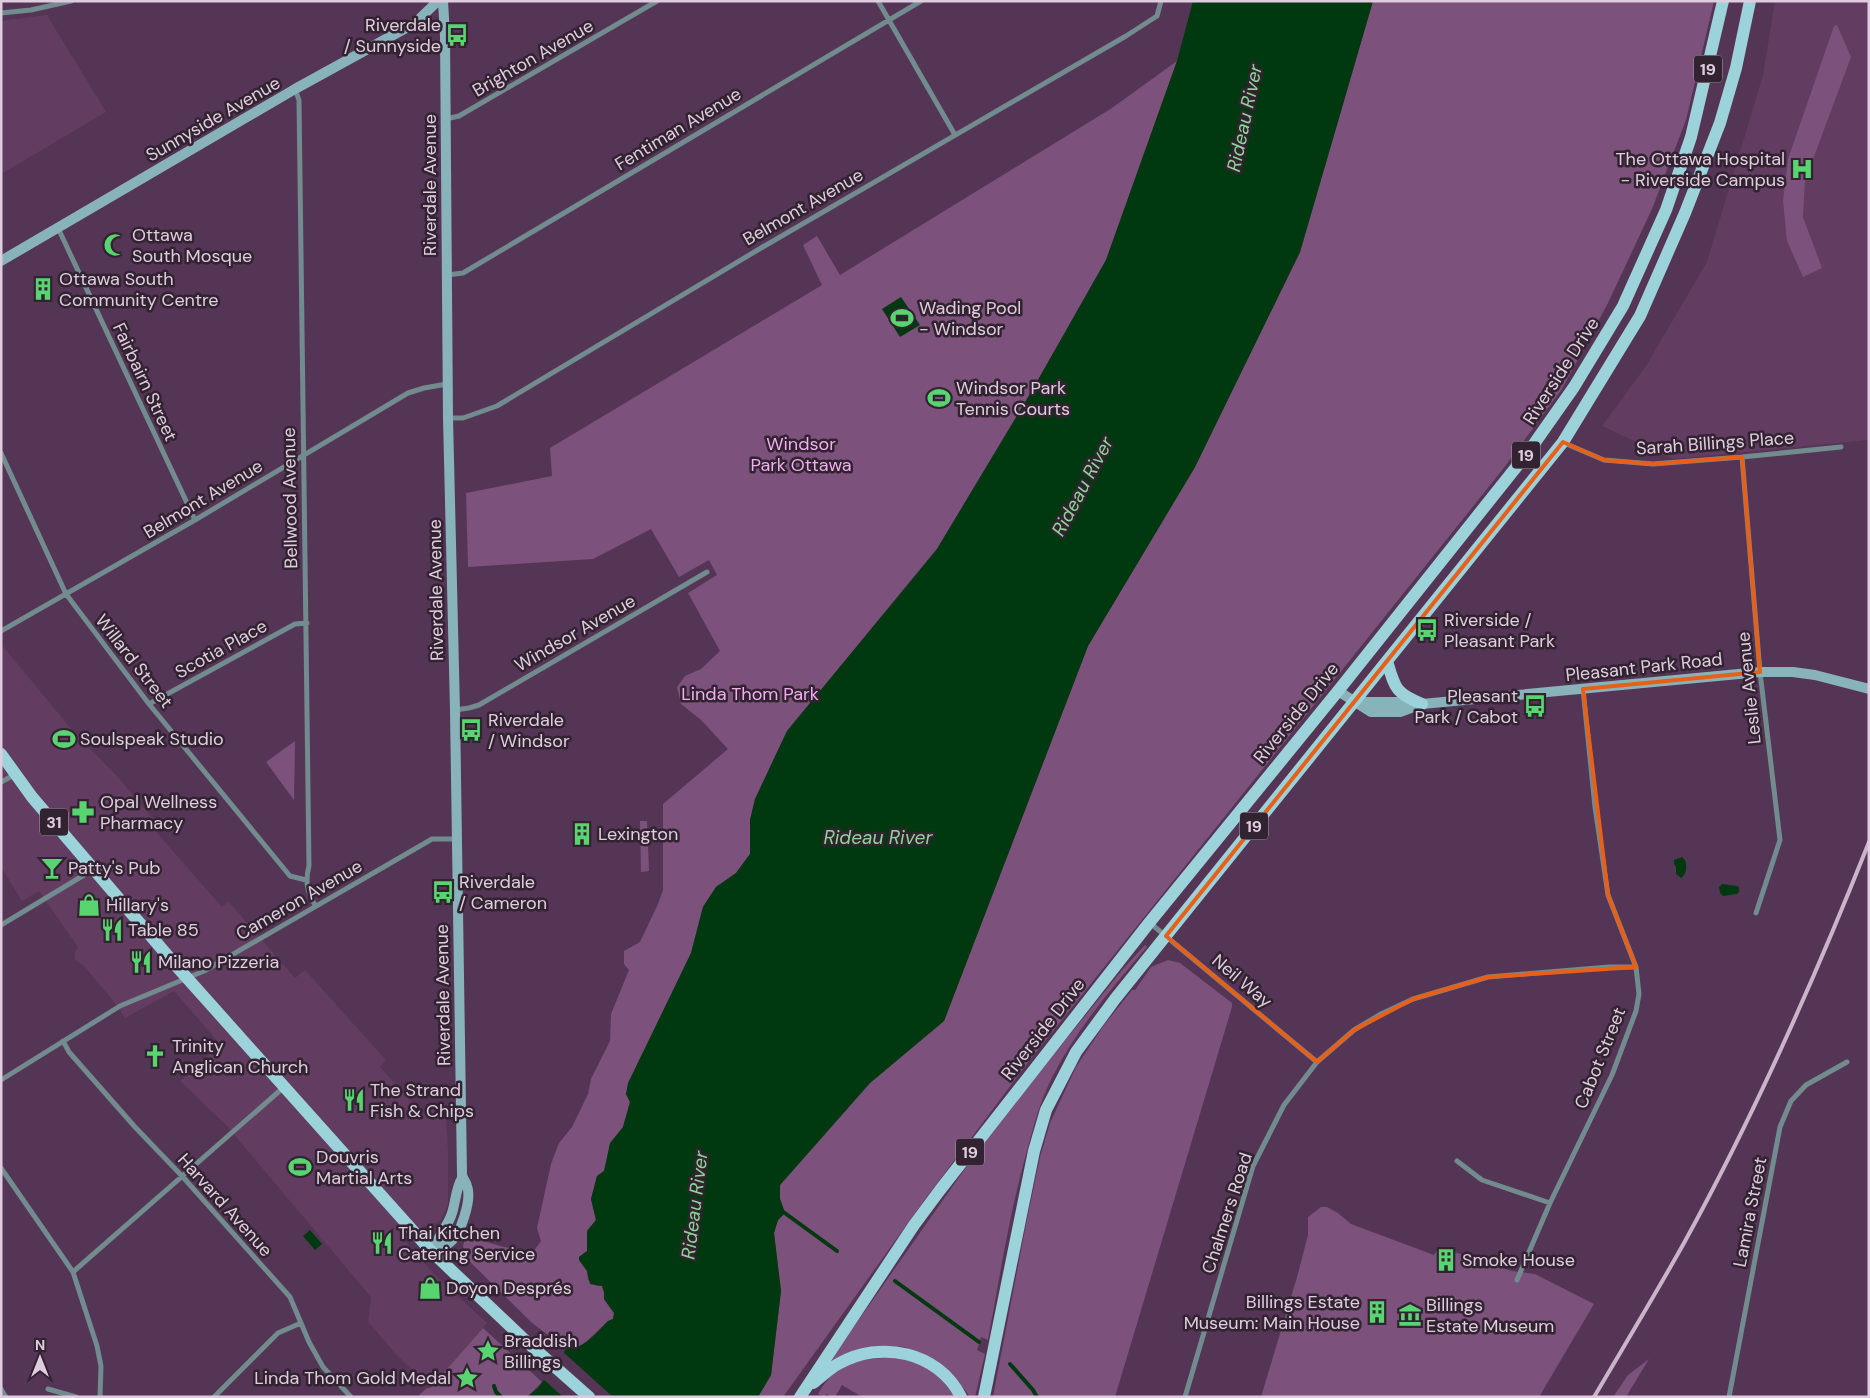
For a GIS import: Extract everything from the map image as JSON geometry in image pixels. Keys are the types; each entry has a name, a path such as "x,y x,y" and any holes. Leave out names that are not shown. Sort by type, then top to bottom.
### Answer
{"main road":[{"name":"Riverside Drive","path":"802,1394 914,1225 940,1190 1149,922 1338,691 1529,451 1574,387 1623,306 1666,210 1691,137 1724,1"},
{"name":"19","path":"984,1397 1034,1151 1046,1110 1076,1052 1115,998 1563,442 1640,316 1685,212 1720,123 1736,68 1750,1"},
{"path":"1387,661 1396,688 1405,697 1422,704"},
{"name":"31","path":"1,754 32,797 188,979 431,1251 528,1343 589,1397"},
{"path":"802,1394 837,1364 856,1357 880,1352 900,1352 923,1359 944,1375 961,1397"}],"street":[{"path":"1,13 31,10 71,1"},
{"name":"Sunnyside Avenue","path":"1,261 295,89 415,23 438,1"},
{"name":"Riverdale Avenue","path":"431,1251 449,1243 454,1237 462,1222 468,1200 468,1185 462,1178 455,710 448,418 445,26 443,1"},
{"name":"Brighton Avenue","path":"446,119 459,116 657,1"},
{"path":"878,1 955,135"},
{"name":"Fentiman Avenue","path":"447,275 463,272 921,1"},
{"name":"Belmont Avenue","path":"448,418 463,418 497,406 1126,36 1157,16 1161,2"},
{"name":"Bellwood Avenue","path":"295,89 299,100 307,623 309,866 306,880 315,905"},
{"name":"Fairbairn Street","path":"58,228 196,520"},
{"name":"Belmont Avenue","path":"1,631 196,520 408,393 448,384"},
{"name":"Sarah Billings Place","path":"1563,442 1604,460 1653,464 1841,447"},
{"name":"Willard Street","path":"1,453 66,594 149,704 290,876 306,880"},
{"name":"Leslie Avenue","path":"1742,457 1760,672 1780,840 1756,913"},
{"name":"Windsor Avenue","path":"455,710 479,705 707,572"},
{"name":"Scotia Place","path":"149,704 295,624 307,623"},
{"name":"Pleasant Park Road","path":"1353,702 1422,704 1760,672 1792,672 1815,675 1869,689"},
{"name":"Cabot Street","path":"1518,1280 1550,1204 1612,1075 1636,1011 1639,994 1636,967 1608,894 1595,807 1583,689"},
{"path":"1338,691 1353,702"},
{"path":"1,782 15,774"},
{"name":"Cameron Avenue","path":"1,1080 120,1006 188,979 213,966 315,905 432,839 456,838"},
{"path":"1,924 94,869"},
{"name":"Neil Way","path":"1149,922 1317,1062"},
{"name":"Chalmers Road","path":"1185,1397 1253,1166 1284,1105 1317,1062 1354,1030 1381,1014 1413,999 1488,977 1609,967 1636,967"},
{"name":"Harvard Avenue","path":"63,1041 69,1052 135,1127 182,1176 290,1297 323,1367 351,1397"},
{"name":"Lamira Street","path":"1729,1397 1780,1127 1792,1101 1806,1085 1847,1062"},
{"path":"73,1272 284,1087"},
{"path":"1456,1161 1482,1180 1550,1204"},
{"path":"1,1168 73,1272 99,1355 101,1366 100,1397"},
{"path":"214,1397 278,1333 301,1323"},
{"path":"1,1389 6,1397"},
{"path":"48,1389 76,1397"}],"highlighted area":[{"path":"1563,442 1604,460 1653,464 1742,457 1760,672 1583,689 1608,895 1636,967 1488,977 1413,999 1354,1030 1317,1062 1166,936"}],"shaded area":[{"name":"The Ottawa Hospital - Riverside Campus","path":"1775,1 1869,1 1869,440 1673,459 1602,426 1646,366 1707,262 1763,75"},
{"path":"47,15 106,112 1,174 1,21"},
{"path":"1,644 78,737 117,776 156,822 151,826 222,907 228,901 295,978 305,970 386,1060 380,1067 423,1115 445,1103 448,1149 448,1204 441,1220 436,1223 429,1223 405,1241 434,1274 487,1323 430,1388 396,1354 368,1322 371,1297 226,1125 180,1081 220,1044 174,991 125,1018 83,965 75,960 74,954 78,947 39,891 22,901 3,870 1,870"}],"green space":[{"path":"1373,1 1714,1 1686,120 1652,209 1608,303 1562,389 1503,469 1029,1061 923,1202 783,1397 758,1397 771,1375 781,1291 774,1233 778,1220 785,1213 780,1199 780,1185 870,1083 944,1021 1088,646 1195,467 1300,252"},
{"path":"1837,25 1851,57 1805,181 1803,217 1822,268 1803,277 1787,241 1783,201 1788,159 1834,26"},
{"name":"Windsor Park Ottawa","path":"1177,61 1106,260 1030,394 937,549 787,731 755,799 750,820 750,854 736,873 716,887 703,907 691,953 626,1094 630,1102 623,1127 611,1143 604,1171 597,1176 591,1199 596,1220 587,1231 587,1251 579,1257 579,1260 587,1271 588,1280 597,1286 602,1286 604,1299 614,1313 613,1319 608,1321 584,1344 575,1349 566,1349 531,1322 467,1259 463,1246 466,1236 504,1247 533,1252 541,1241 537,1228 551,1164 559,1143 572,1127 588,1094 591,1079 610,1041 611,1014 629,970 624,964 624,951 640,942 663,890 663,804 728,749 701,720 681,704 677,687 685,676 701,669 720,651 688,593 717,575 709,560 679,577 651,529 593,559 468,567 466,493 552,476 550,448 822,285 803,245 817,236 840,275 1112,108"},
{"path":"295,741 294,800 266,762"},
{"path":"640,821 647,821 649,871 641,872"},
{"path":"1145,945 1147,947 1107,995 1070,1046 1043,1098 1016,1195 988,1340 981,1337 977,1350 985,1354 975,1397 970,1397 955,1377 908,1348 877,1348 827,1365 988,1136 1122,970"},
{"path":"1168,960 1180,963 1232,1003 1232,1007 1115,1397 993,1397 1026,1224 1040,1157 1050,1123 1076,1067 1104,1025 1132,990 1135,990 1151,967"},
{"name":"Billings Estate Museum","path":"1321,1207 1327,1207 1338,1213 1351,1224 1434,1255 1439,1247 1512,1271 1535,1274 1594,1304 1539,1397 1261,1397 1308,1235 1308,1217"},
{"path":"483,1328 542,1382 527,1397 417,1397 427,1388 430,1388"},
{"path":"900,1357 927,1367 942,1380 955,1397 862,1397 842,1385 835,1397 827,1394 824,1397 818,1394 826,1382 843,1367 863,1360"},
{"path":"1649,1359 1626,1397 1613,1397 1628,1375"}],"water":[{"name":"Rideau River","path":"1193,1 1373,1 1300,252 1195,467 1088,646 944,1021 870,1083 780,1185 780,1199 785,1213 778,1220 774,1233 781,1291 771,1375 758,1397 527,1397 538,1388 566,1349 584,1343 608,1321 613,1319 614,1313 604,1299 602,1286 590,1284 587,1271 579,1260 579,1257 587,1251 587,1231 596,1220 591,1199 597,1176 604,1171 610,1143 623,1127 630,1102 626,1094 628,1083 691,953 703,907 716,887 736,873 750,854 750,820 755,799 787,731 937,549 1030,394 1106,260 1177,61"},
{"name":"Wading Pool - Windsor","path":"901,297 920,325 900,337 882,309"},
{"path":"1682,857 1685,860 1686,867 1681,878 1676,874 1674,860"},
{"path":"1722,884 1737,886 1739,887 1739,892 1723,896 1720,893 1719,887"},
{"path":"310,1230 322,1244 315,1250 303,1236"}],"pier":[{"path":"562,1351 613,1397 563,1397 542,1378"}],"waterway":[{"path":"782,1211 837,1251"},
{"path":"895,1281 979,1342"},
{"path":"1010,1364 1037,1397"},
{"path":"494,1386 496,1392 501,1397"}],"railway":[{"path":"1594,1397 1684,1243 1735,1145 1783,1045 1869,842"}],"place":[{"name":"Riverdale / Sunnyside","path":"457,35"},
{"name":"The Ottawa Hospital - Riverside Campus","path":"1802,169"},
{"name":"Ottawa South Mosque","path":"115,245"},
{"name":"Ottawa South Community Centre","path":"43,289"},
{"name":"Wading Pool - Windsor","path":"902,318"},
{"name":"Windsor Park Tennis Courts","path":"939,398"},
{"name":"Riverside / Pleasant Park","path":"1427,630"},
{"name":"Pleasant Park / Cabot","path":"1535,706"},
{"name":"Riverdale / Windsor","path":"471,730"},
{"name":"Soulspeak Studio","path":"64,739"},
{"name":"Opal Wellness Pharmacy","path":"83,812"},
{"name":"Lexington","path":"582,834"},
{"name":"Patty's Pub","path":"52,868"},
{"name":"Riverdale / Cameron","path":"443,892"},
{"name":"Hillary's","path":"89,905"},
{"name":"Table 85","path":"112,930"},
{"name":"Milano Pizzeria","path":"141,962"},
{"name":"Trinity Anglican Church","path":"155,1056"},
{"name":"The Strand Fish & Chips","path":"354,1100"},
{"name":"Douvris Martial Arts","path":"300,1167"},
{"name":"Thai Kitchen Catering Service","path":"382,1243"},
{"name":"Smoke House","path":"1446,1260"},
{"name":"Doyon Després","path":"430,1288"},
{"name":"Billings Estate Museum: Main House","path":"1377,1312"},
{"name":"Billings Estate Museum","path":"1410,1315"},
{"name":"Braddish Billings","path":"488,1351"},
{"name":"Linda Thom Gold Medal","path":"467,1378"}],"park label":[{"name":"Linda Thom Park","path":"750,694"}]}
